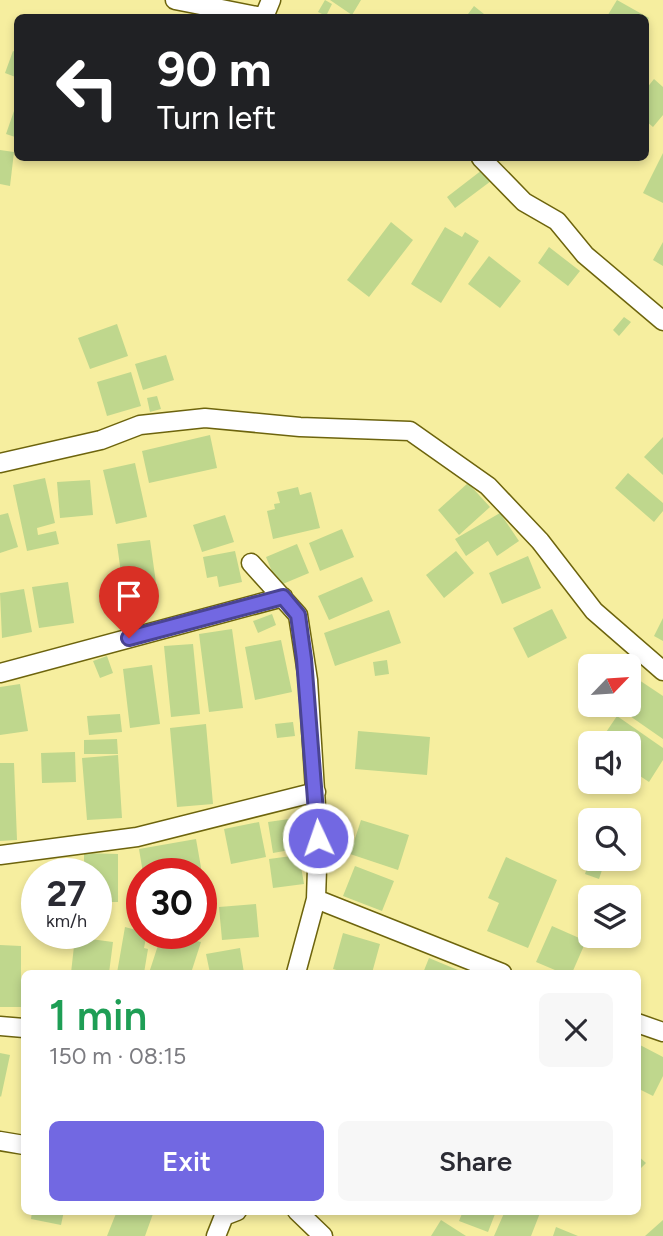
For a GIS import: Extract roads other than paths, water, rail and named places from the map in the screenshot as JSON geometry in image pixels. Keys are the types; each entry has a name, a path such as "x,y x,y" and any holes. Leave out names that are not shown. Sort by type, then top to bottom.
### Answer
{"street":[{"path":"175,0 249,14"},
{"path":"484,161 524,202 557,220 585,255 663,321"},
{"path":"0,463 101,440 140,425 205,418 300,427 410,431 488,486 540,541 594,611 663,671"},
{"path":"251,563 298,615 307,680 316,792 316,899 297,970"},
{"path":"0,673 283,597"},
{"path":"0,855 137,836 316,792"},
{"path":"316,899 494,970"},
{"path":"641,1024 663,1032"},
{"path":"0,1026 21,1028"},
{"path":"0,1141 21,1144"},
{"path":"216,1236 227,1215"},
{"path":"301,1215 323,1236"}]}
